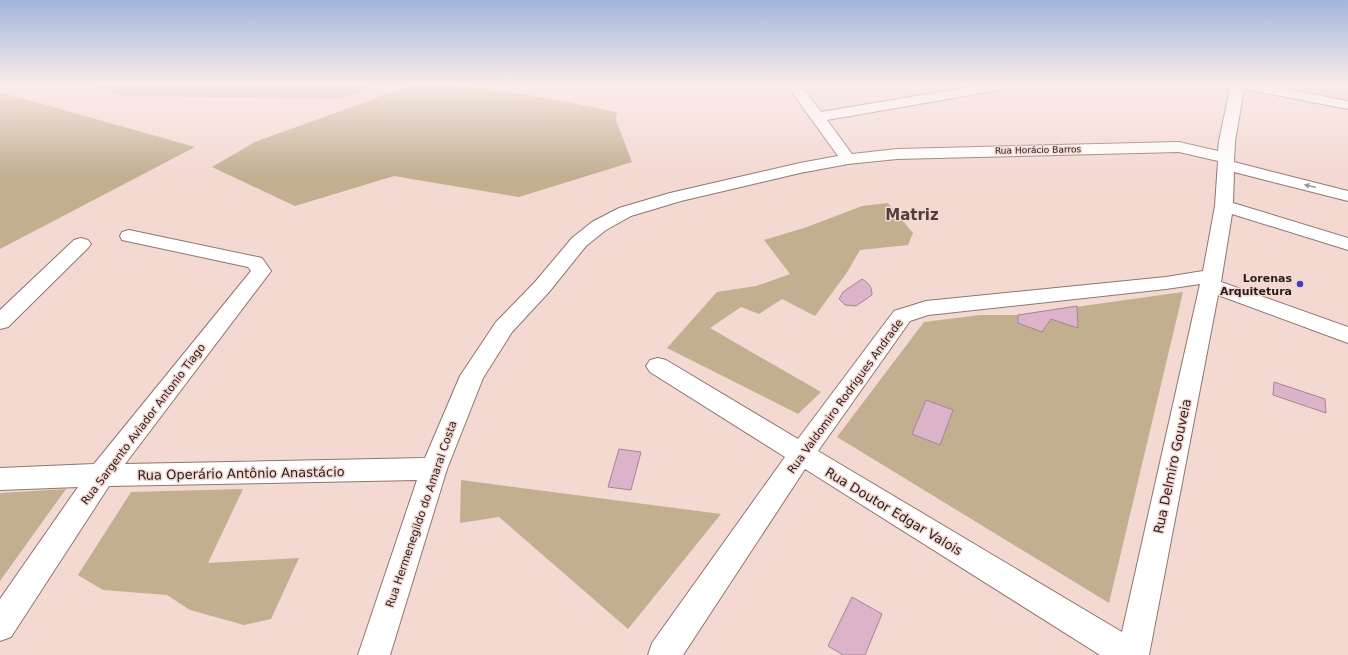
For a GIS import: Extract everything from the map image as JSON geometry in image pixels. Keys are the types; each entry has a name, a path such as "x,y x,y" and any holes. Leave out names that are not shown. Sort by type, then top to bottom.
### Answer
{"street":[{"path":"816,115 848,159"},
{"path":"818,117 832,115"},
{"name":"Rua Delmiro Gouveia","path":"1131,655 1211,281 1224,206 1227,155 1233,115"},
{"name":"Rua Horácio Barros","path":"848,159 916,153 1179,147 1227,155 1348,196"},
{"name":"Rua Hermenegildo do Amaral Costa","path":"374,655 434,469 472,376 504,327 542,287 579,242 599,226 625,212 676,197 800,168 848,159"},
{"path":"1224,206 1348,244"},
{"name":"Rua Sargento Aviador Antonio Tiago","path":"0,626 101,475 261,271 255,262 129,236"},
{"path":"0,322 81,244"},
{"path":"1211,281 1348,335"},
{"name":"Rua Valdomiro Rodrigues Andrade","path":"664,655 801,454 902,316 926,308 1166,283 1211,281"},
{"name":"Rua Doutor Edgar Valois","path":"658,366 1131,655"},
{"name":"Rua Operário Antônio Anastácio","path":"0,479 101,475 434,469"}],"shaded area":[{"path":"0,115 80,115 195,147 0,249"},
{"path":"331,115 617,115 616,120 632,162 519,197 394,176 295,206 212,167 255,142"},
{"path":"888,203 913,233 908,245 860,250 846,274 815,316 782,299 759,314 741,307 710,328 821,392 798,414 667,348 717,292 756,286 790,274 764,240 807,227 862,206"},
{"path":"862,279 870,286 872,295 856,306 845,305 839,299 843,292"},
{"path":"1183,292 1109,603 837,437 924,322 980,315 1018,315"},
{"path":"1077,306 1078,328 1051,319 1042,332 1018,323 1018,315"},
{"path":"1274,382 1325,399 1326,413 1273,395"},
{"path":"926,400 953,410 940,445 912,434"},
{"path":"619,449 641,452 631,490 608,487"},
{"path":"461,480 721,514 628,629 499,517 460,523"},
{"path":"66,489 0,581 0,493"},
{"path":"243,489 208,563 299,558 271,619 244,625 190,610 167,595 103,590 78,575 131,492"},
{"path":"852,597 882,614 865,655 843,655 828,646"}],"place":[{"name":"Lorenas Arquitetura","path":"1300,284"}],"district":[{"name":"Matriz","path":"912,215"}]}
